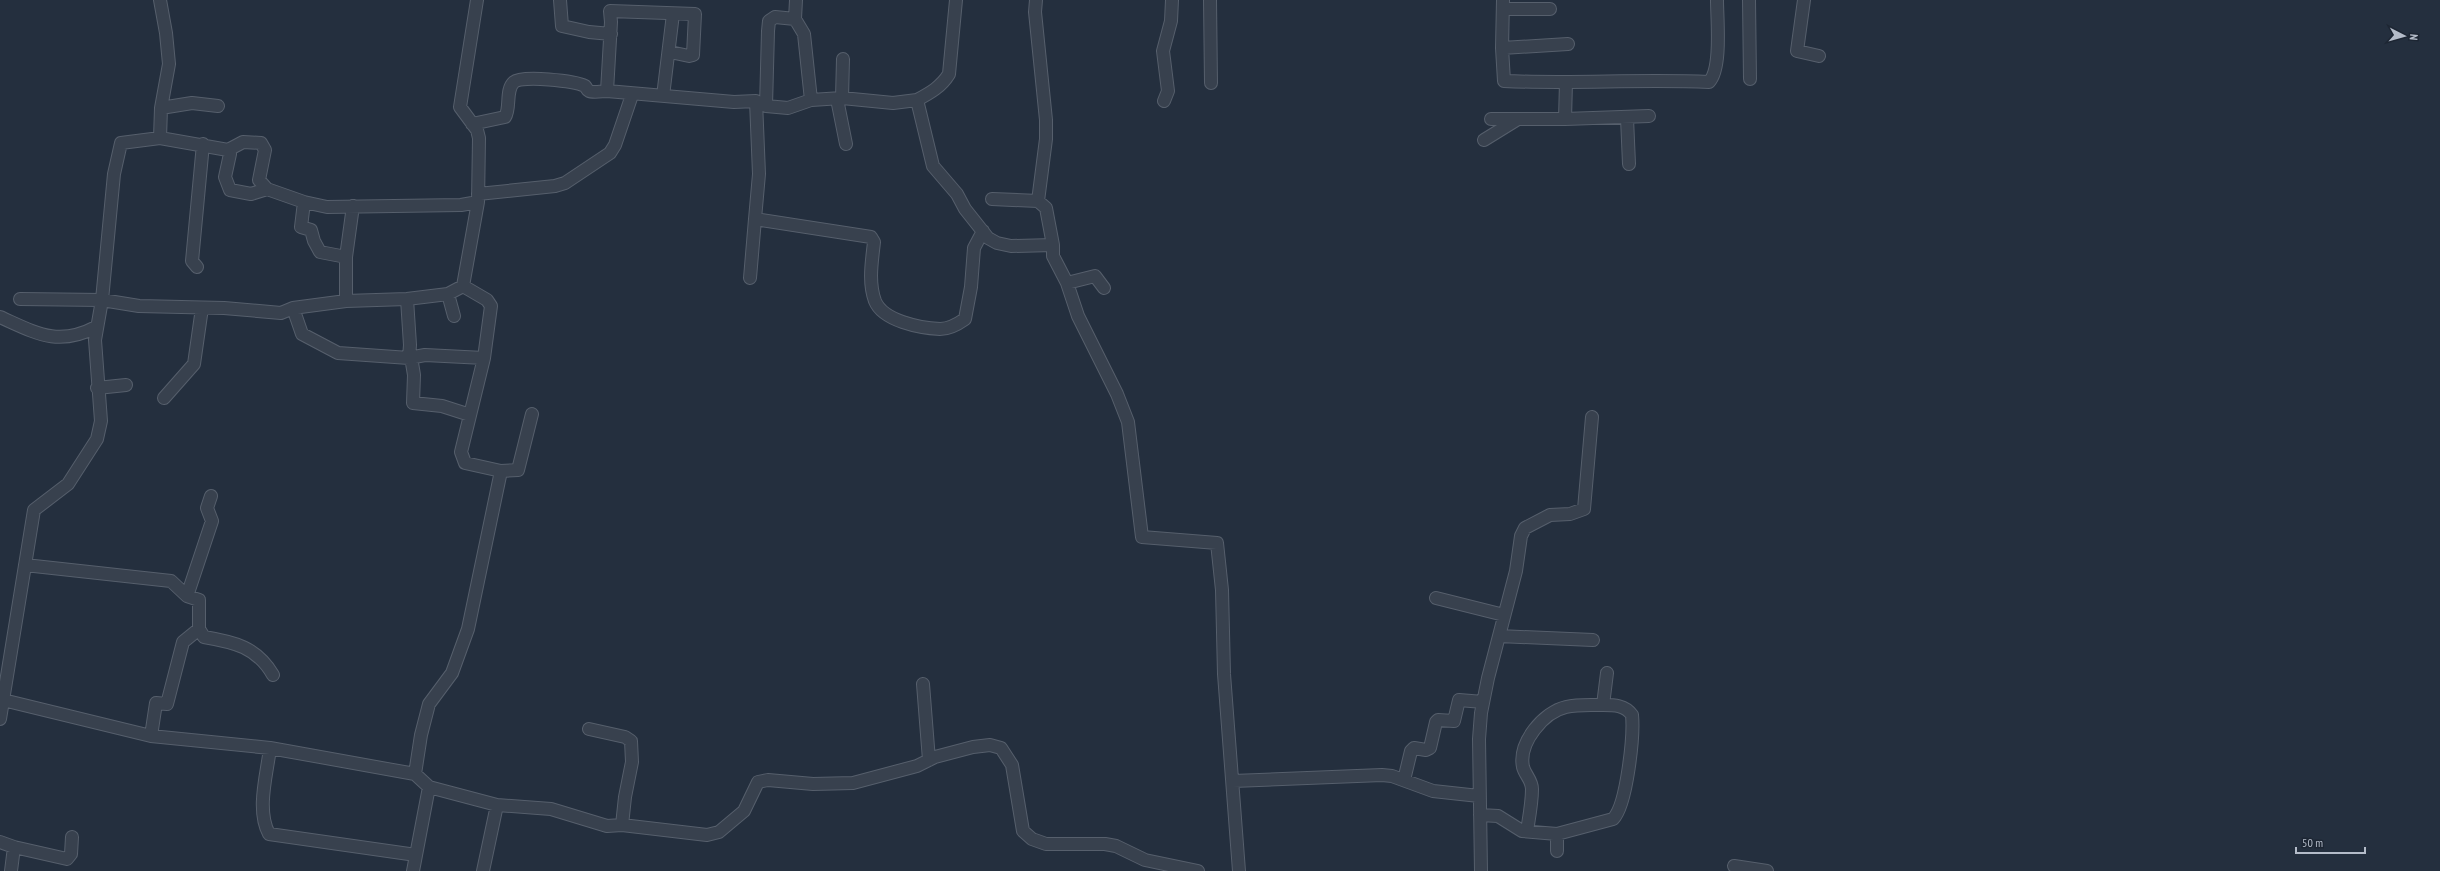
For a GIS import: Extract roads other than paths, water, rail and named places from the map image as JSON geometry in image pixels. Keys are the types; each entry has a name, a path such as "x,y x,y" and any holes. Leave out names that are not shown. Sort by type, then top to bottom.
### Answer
{"street":[{"path":"160,0 166,33 168,64 162,108 160,138"},
{"path":"463,286 478,198 479,138 472,124 460,107 477,0"},
{"path":"560,0 562,26 589,32 611,34"},
{"path":"796,0 795,19 804,34 811,100"},
{"path":"472,124 505,118 508,113 509,92 513,82 520,79 559,81 579,84 590,91 608,91 632,95 761,104 788,108 811,100 840,99 893,103 917,100 931,93 944,82 949,74 956,0"},
{"path":"1036,0 1035,12 1046,120 1046,139 1038,201"},
{"path":"1164,101 1168,91 1163,51 1171,21 1172,0"},
{"path":"1210,0 1211,83"},
{"path":"1550,9 1503,4 1502,48 1504,81 1709,82 1716,72 1717,0"},
{"path":"1749,0 1750,79"},
{"path":"1804,0 1796,51 1819,56"},
{"path":"608,91 611,34 610,5 673,14 695,14 696,30 693,55 689,56 670,52"},
{"path":"663,96 670,52 673,14"},
{"path":"750,278 759,174 761,104 769,21 775,17 795,19"},
{"path":"1502,48 1568,44"},
{"path":"843,59 840,99 846,144"},
{"path":"1565,119 1566,82"},
{"path":"0,719 34,510 68,484 82,465 97,439 101,421 100,396 97,388 96,327 102,300 114,174 121,143 160,138 202,144 228,150 243,142 263,144 265,150 259,180 267,189 304,202 327,207 461,205 478,198 555,186 565,183 604,158 615,145 632,95"},
{"path":"917,100 933,166 957,194 965,210 983,231 997,243 1017,246 1053,245"},
{"path":"162,108 192,103 218,106"},
{"path":"1491,120 1565,119 1589,117 1627,118 1649,116"},
{"path":"1627,118 1629,164"},
{"path":"1484,140 1518,119"},
{"path":"197,267 192,261 202,144"},
{"path":"228,150 230,154 225,177 230,190 250,194 267,189"},
{"path":"992,199 1038,201 1046,208 1053,245 1053,256 1066,283 1078,316 1117,394 1128,422 1142,537 1217,543 1222,590 1224,674 1239,871"},
{"path":"304,202 301,227 311,230 314,241 320,252 346,257"},
{"path":"346,301 346,257 353,206"},
{"path":"756,219 871,237 874,242 871,282 879,309 886,316 917,325 941,329 955,325 966,319 971,287 974,248 983,231"},
{"path":"1066,283 1095,276 1104,288"},
{"path":"20,299 102,300 139,306 281,313 293,308 346,301 407,299 448,294 463,286"},
{"path":"463,286 487,300 491,306 484,358 461,452 465,463 501,471 518,470 532,414"},
{"path":"448,294 454,316"},
{"path":"407,299 409,358 412,363 414,375 413,403 442,406 470,415"},
{"path":"164,398 194,364 202,308"},
{"path":"293,308 302,334 338,353 409,358 425,355 484,358"},
{"path":"0,317 42,335 56,337 78,335 96,327"},
{"path":"97,388 126,385"},
{"path":"1481,871 1479,739 1483,702 1516,571 1520,540 1526,528 1550,515 1570,514 1584,509 1592,417"},
{"path":"415,774 421,735 429,704 452,673 468,630 501,471"},
{"path":"187,596 212,521 207,508 211,496"},
{"path":"25,564 171,581 187,596 199,600 199,629 204,637 242,646 265,660 273,675"},
{"path":"1436,598 1504,615"},
{"path":"151,736 156,703 167,704 183,642 199,629"},
{"path":"1499,636 1593,640"},
{"path":"1603,705 1607,673"},
{"path":"923,684 929,760"},
{"path":"3,700 151,736 270,748 415,774 429,787 497,805 551,810 607,826 622,825 707,835 719,832 744,811 758,782 768,780 813,784 852,783 917,766 929,760 973,747 990,745 1001,748 1012,764 1022,831 1032,839 1046,844 1105,844 1116,846 1145,860 1198,871"},
{"path":"1404,780 1411,751 1414,748 1426,750 1430,748 1436,722 1438,720 1454,721 1457,702 1459,700 1483,702"},
{"path":"1480,815 1498,816 1517,829 1527,831 1557,834 1613,819 1621,805 1628,772 1632,715 1628,709 1617,705 1566,707 1551,715 1533,729 1526,747 1523,763 1523,768 1532,783 1527,831"},
{"path":"589,729 625,737 631,741 632,762 625,796 622,825"},
{"path":"270,748 262,813 264,824 269,834 416,855"},
{"path":"1233,781 1382,775 1404,780 1433,792 1479,796"},
{"path":"413,871 429,787"},
{"path":"483,871 497,805"},
{"path":"1557,834 1557,850"},
{"path":"0,842 67,860 71,854 72,837"},
{"path":"11,871 14,847"},
{"path":"1734,866 1767,871"}]}
